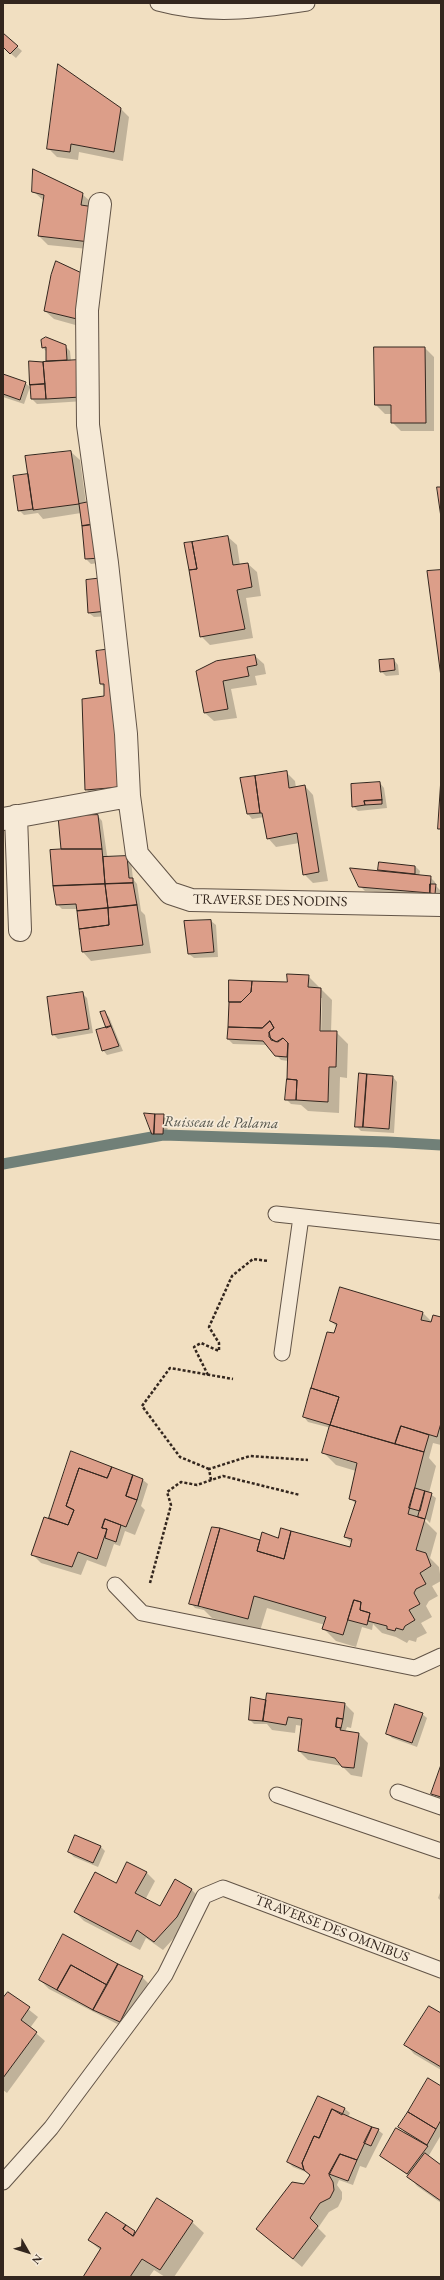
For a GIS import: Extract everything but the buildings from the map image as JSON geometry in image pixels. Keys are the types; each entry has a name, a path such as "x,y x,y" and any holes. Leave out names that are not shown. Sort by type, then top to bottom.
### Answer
{"street":[{"name":"TRAVERSE DES NODINS","path":"100,204 87,310 88,425 108,571 126,734 129,796 137,854 170,893 191,900 441,905"},
{"path":"20,930 10,817 129,796"}],"lane":[{"path":"158,3 207,12 265,9 307,3"},
{"path":"276,1214 441,1232"},
{"path":"282,1353 301,1217"},
{"path":"116,1585 142,1613 415,1668 441,1656"},
{"path":"398,1792 441,1807"},
{"path":"277,1795 441,1851"},
{"name":"TRAVERSE DES OMNIBUS","path":"3,2182 51,2128 165,1975 204,1896 224,1888 441,1970"}],"path":[{"path":"208,1375 194,1347 201,1343 219,1351 219,1343 209,1327 232,1276 253,1259 295,1265"},
{"path":"233,1379 170,1368 142,1406 180,1457 209,1469 250,1456 308,1460"},
{"path":"209,1469 211,1480"},
{"path":"142,1613 171,1505 167,1492 181,1482 197,1485 223,1476 300,1495"}],"waterway":[{"name":"Ruisseau de Palama","path":"3,1164 163,1135 441,1145"}]}
